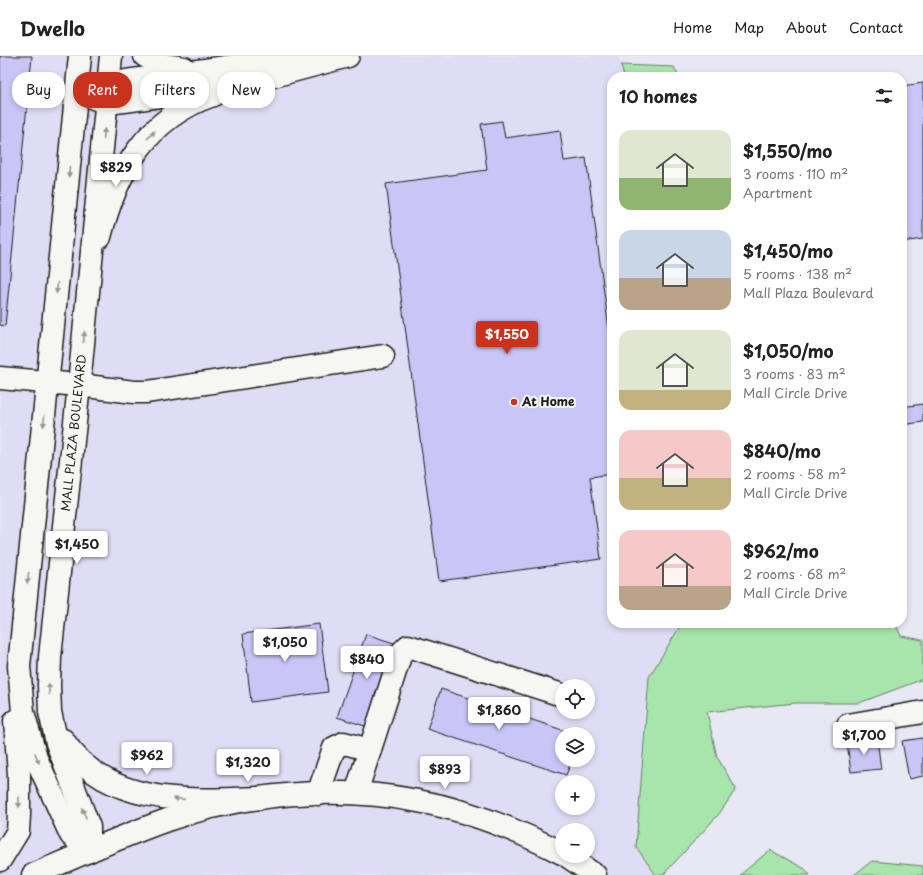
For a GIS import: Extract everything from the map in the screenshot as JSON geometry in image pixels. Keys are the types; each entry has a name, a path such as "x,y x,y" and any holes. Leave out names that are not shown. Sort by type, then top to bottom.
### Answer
{"main road":[{"path":"79,72 80,56"},
{"name":"MALL PLAZA BOULEVARD","path":"109,72 111,56"},
{"path":"146,56 164,65 203,70"},
{"path":"132,87 203,70 262,62 348,56"},
{"path":"275,76 348,56"},
{"path":"132,93 181,93 217,87"},
{"path":"91,271 108,206 127,165 160,125 190,105 217,94"},
{"path":"0,860 18,831 19,774 14,713 75,108"},
{"name":"MALL PLAZA BOULEVARD","path":"89,851 90,827 57,743 50,712 49,684 50,657 91,271 106,108"},
{"path":"0,378 79,385 134,392 148,392 383,356"},
{"path":"356,793 401,654 408,646 555,693"},
{"path":"19,666 23,712 36,758 71,835 89,851"},
{"path":"50,712 62,738 72,754 96,775 113,783 164,798 200,800 356,793 419,801 462,812 504,827 555,850"},
{"path":"848,725 923,712"},
{"path":"318,794 334,748 344,743 370,750"},
{"path":"33,875 168,820 216,806 260,798"},
{"path":"577,863 595,875"}],"shaded area":[{"path":"0,56 618,56 623,72 607,72 607,628 679,628 649,677 636,847 656,875 0,875"}],"green space":[{"path":"621,65 674,67 676,72 623,72"},
{"path":"679,628 897,628 901,636 923,640 923,679 859,703 795,703 707,712 717,757 736,789 719,814 663,875 656,875 636,847 649,677"},
{"path":"770,850 805,869 810,875 740,875"},
{"path":"872,861 923,866 923,875 854,875"}],"building":[{"path":"0,56 32,56 30,72 12,72 12,108 27,108 5,326 0,325"},
{"path":"923,83 923,239 907,241 907,85"},
{"name":"At Home","path":"502,121 505,138 560,130 564,161 586,158 607,314 607,475 590,477 601,559 439,581 386,184 487,170 481,124"},
{"path":"923,404 923,422 907,424 907,406"},
{"path":"319,624 328,692 251,702 243,634"},
{"path":"366,634 397,644 368,727 337,717"},
{"path":"441,689 555,728 555,767 569,767 566,775 427,729"},
{"path":"923,738 923,776 909,779 902,741"},
{"path":"877,739 881,769 851,772 847,743"}],"place":[{"name":"At Home","path":"514,402"}]}
